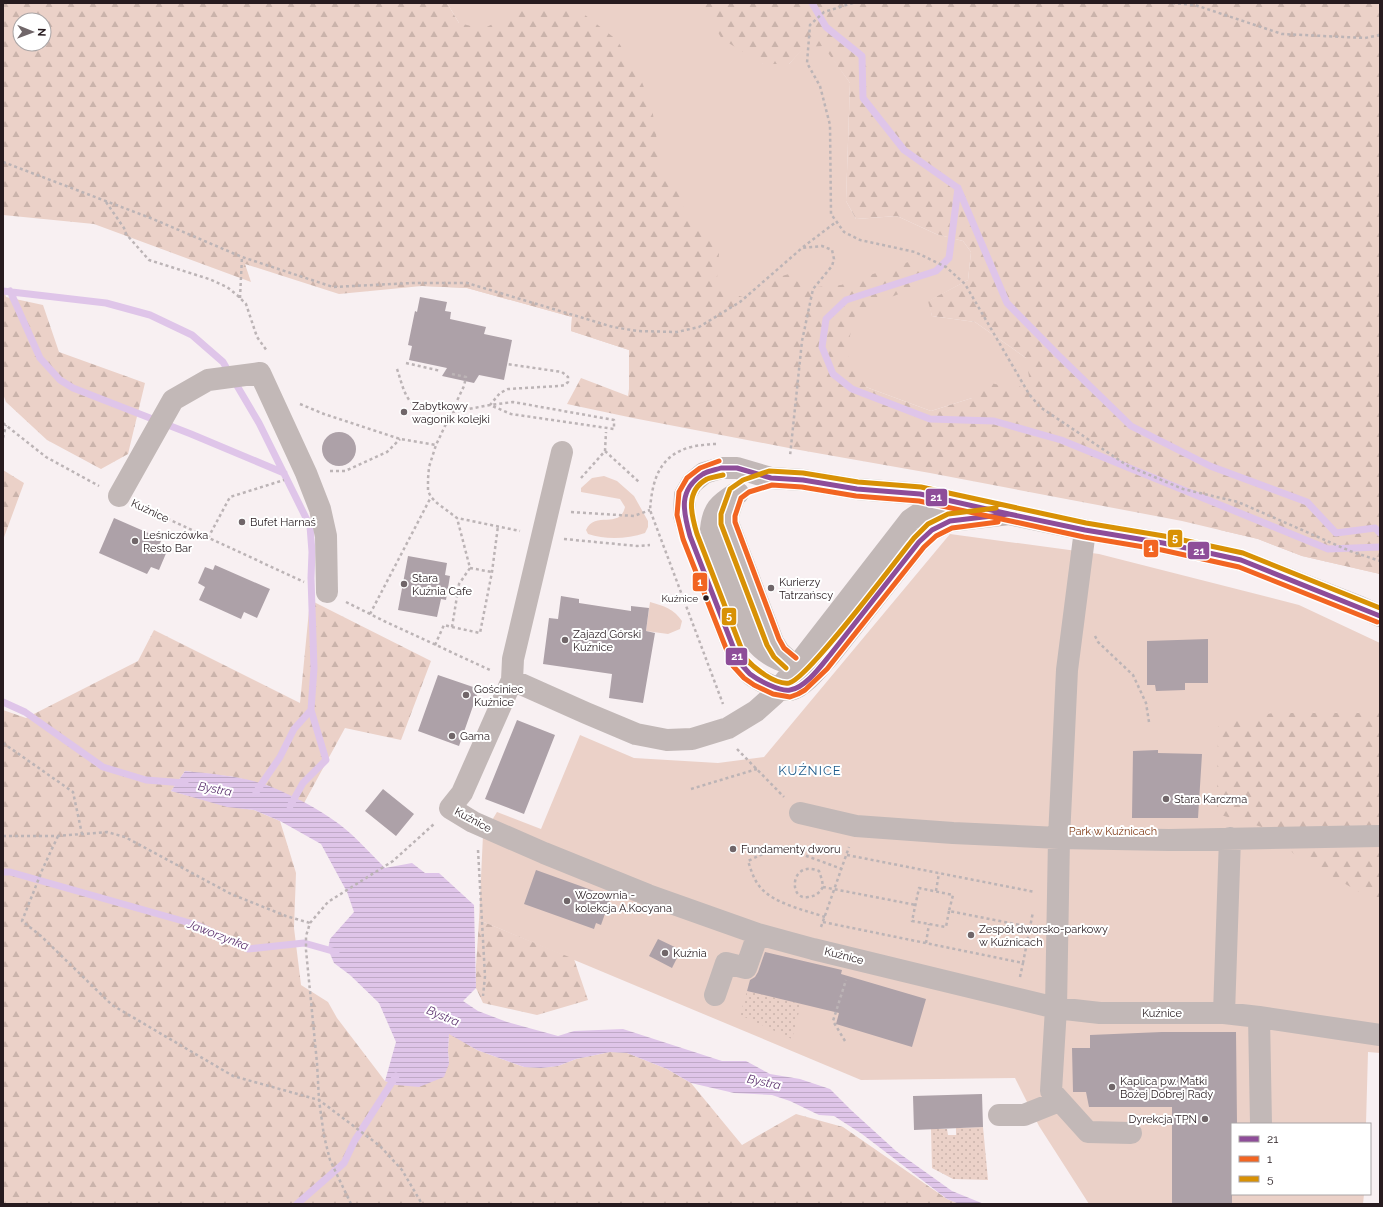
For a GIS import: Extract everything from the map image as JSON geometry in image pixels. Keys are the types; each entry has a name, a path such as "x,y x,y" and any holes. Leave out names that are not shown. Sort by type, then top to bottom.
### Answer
{"street":[{"path":"119,496 173,400 208,380 260,373 306,473 320,509 326,536 327,592"},
{"path":"450,808 462,793 512,680 513,659 562,452"},
{"path":"1009,514 950,521 932,530 920,542 822,664 802,684 789,690 778,688 750,674 739,662 690,536 684,515 685,495 692,483 704,472 721,468 737,468 771,478 803,480 857,489 920,494 1085,530 1241,560 1360,606 1380,616"},
{"path":"771,478 746,486 735,494 728,515 728,524 773,642 779,652 791,664 801,666 822,664"},
{"path":"512,680 636,734 666,740 692,739 728,728 756,710 775,694 910,520 922,511 939,505 965,504"},
{"path":"1085,530 1067,670 1059,838 1056,1008 1051,1091 1088,1132 1131,1134"},
{"name":"Kuźnice","path":"450,808 476,824 544,854 648,896 758,934 813,949 1056,1008 1100,1013 1224,1012 1380,1035"},
{"path":"800,813 856,826 953,833 1059,838 1168,840 1380,836"},
{"path":"1224,1012 1230,838"},
{"path":"715,995 726,963 746,968 758,934"},
{"path":"1259,1017 1261,1123"},
{"path":"999,1115 1024,1115 1059,1101"}],"path":[{"path":"853,3 824,12 810,25 807,63 820,86 830,125 830,214 844,232 860,240 915,252 946,267 965,284 1029,394 1040,407 1128,466 1183,489 1238,502 1350,551 1380,561"},
{"path":"1172,3 1195,5 1282,34 1365,38 1380,35"},
{"path":"3,162 153,219 242,257 333,287 412,283 467,283 613,327 637,331 677,332 699,327 734,306 802,248 836,222"},
{"path":"106,202 124,228 126,234 149,260 209,279 227,287 246,304 257,337 269,353"},
{"path":"790,458 802,341 813,289 832,266 834,259 832,250 822,246 802,248"},
{"path":"240,299 242,257"},
{"path":"406,363 441,371"},
{"path":"490,405 500,393 508,388 560,386 565,385 568,382 568,377 562,372 507,364"},
{"path":"397,370 409,402 416,408 424,410"},
{"path":"452,374 466,377 464,386 436,445 429,467 428,479 428,491 431,497 445,510 457,518 566,540 637,546 650,545"},
{"path":"268,390 324,414 400,439 436,445"},
{"path":"452,412 490,405 513,402 614,420 614,429 511,414 490,405"},
{"name":"Kuźnice","path":"3,423 46,457 119,496 306,583"},
{"path":"3,438 6,425"},
{"path":"306,473 344,471 387,452 400,439"},
{"path":"605,451 639,482"},
{"path":"208,538 230,497 267,485"},
{"path":"370,614 431,497"},
{"path":"579,512 634,516 650,510"},
{"path":"452,627 459,584 470,568 457,518"},
{"path":"435,644 444,625 480,633 492,572 498,526"},
{"path":"470,568 492,572"},
{"path":"327,592 370,614 512,680"},
{"path":"1094,635 1098,642 1133,675 1146,703 1149,722"},
{"path":"3,743 73,792 82,834"},
{"path":"735,747 800,813"},
{"path":"691,790 757,769"},
{"path":"351,1204 330,1160 324,1136 319,1100 306,936 310,923 328,902 393,861 450,808"},
{"path":"476,824 485,976 484,996"},
{"path":"813,949 835,890 856,826"},
{"path":"3,836 58,836 107,832 125,837 231,894 286,916 310,923"},
{"path":"58,836 43,868 22,921 41,936 112,1005 233,1076 319,1100 380,1146 402,1170 422,1204"},
{"path":"825,917 776,900 768,895 757,883 748,862 768,851 785,849 842,868"},
{"path":"847,855 1036,892 1035,899"},
{"path":"806,869 814,869 820,871 823,887 818,894 806,898 801,897 798,893 794,882 800,872 806,869"},
{"path":"936,891 939,873"},
{"path":"823,887 916,905"},
{"path":"919,888 936,891 952,895 946,927 912,921 919,888"},
{"path":"822,922 1023,963 1034,906"},
{"path":"949,911 1030,927"},
{"path":"926,943 929,924"},
{"path":"845,1041 833,1021 852,958"}],"green space":[{"path":"3,3 447,3 459,23 483,29 517,11 580,11 617,40 640,77 652,108 661,167 681,197 685,215 694,229 712,236 719,254 717,278 720,289 751,300 778,277 789,274 805,288 841,285 911,261 921,272 919,286 856,311 846,352 866,387 931,411 972,398 982,381 1017,389 1029,377 1026,358 975,322 932,316 928,301 968,280 971,252 963,241 936,234 897,216 856,219 846,201 850,83 823,46 805,47 789,64 763,64 722,39 700,3 1380,3 1380,574 1302,556 1258,539 1182,521 930,473 794,449 567,404 581,378 628,396 629,389 629,350 571,331 572,317 467,288 422,286 339,294 245,264 251,282 94,224 3,215"},
{"path":"447,3 734,3 763,64 789,64 804,47 770,26 824,46 850,83 846,201 856,219 897,216 936,234 963,241 971,252 968,280 929,301 932,316 975,322 1026,358 1380,574 1302,556 1258,539 1220,530 972,398 931,411 866,387 629,389 629,350 571,331 572,317 467,288 422,286 459,23"},
{"path":"3,285 6,297 43,305 59,352 145,383 128,454 101,469 47,440 6,402 3,394"},
{"path":"3,470 24,483 3,540"},
{"path":"604,476 617,481 634,496 648,521 648,527 645,533 631,537 616,538 588,534 586,530 590,524 595,521 618,517 622,514 625,507 620,499 581,492 581,488 592,478"},
{"name":"Park w Kuźnicach","path":"950,534 1099,554 1299,605 1380,643 1380,1053 1368,1052 1366,1123 1231,1123 1231,1195 1364,1195 1363,1204 1089,1204 1039,1126 1015,1078 861,1080 479,920 483,835 497,812 541,829 580,735 634,758 718,763 764,757"},
{"path":"310,600 431,661 401,740 345,728 304,803 269,786 235,777 185,771 171,791 227,806 254,810 280,821 296,873 294,928 301,985 328,1002 337,1018 385,1081 396,1085 449,1064 449,1033 477,1050 524,1067 541,1068 558,1066 576,1059 610,1052 627,1053 667,1069 691,1083 742,1145 796,1114 843,1127 947,1199 959,1204 3,1204 3,710 26,718 138,661 154,630 300,703"},
{"path":"650,602 664,607 676,614 682,621 680,629 668,634 646,631"},
{"path":"1380,704 1380,898 1366,896 1294,854 1269,829 1217,814 1218,725 1272,713 1376,713"},
{"path":"479,920 574,959 588,1000 537,1015 483,1003 476,988"},
{"path":"747,991 801,1004 792,1039 740,1015"},
{"path":"983,1127 988,1180 953,1179 932,1168 931,1129 947,1129 948,1135 956,1135 956,1128"}],"water":[{"path":"185,771 217,774 269,786 305,803 331,818 351,834 385,868 412,863 425,873 439,873 474,905 476,988 463,1001 478,1011 507,1022 558,1036 574,1031 623,1029 722,1061 746,1061 770,1074 800,1079 830,1089 896,1151 952,1191 984,1204 959,1204 947,1199 862,1134 834,1116 819,1115 790,1101 772,1095 734,1093 691,1083 667,1069 627,1053 610,1052 576,1059 558,1066 541,1068 524,1067 477,1050 449,1034 449,1064 444,1077 419,1087 396,1085 385,1081 396,1042 379,1003 350,975 334,963 328,949 330,939 354,912 347,892 321,844 280,821 254,810 227,807 171,791"}],"building":[{"path":"420,297 447,302 445,311 451,312 450,319 486,327 484,334 512,340 504,380 479,375 474,383 442,376 447,368 409,360 412,346 408,345 415,311 417,312"},
{"path":"339,432 345,433 351,437 355,443 355,455 351,461 345,465 339,466 333,465 327,461 323,455 322,449 323,443 327,437 333,433"},
{"path":"114,518 162,539 158,547 167,551 159,570 151,567 147,574 99,553"},
{"path":"408,556 447,563 445,575 450,576 446,600 441,599 437,617 398,610"},
{"path":"215,565 270,589 257,618 244,612 241,619 199,600 205,587 198,583 205,567 213,570"},
{"path":"561,596 579,599 579,603 631,611 631,606 649,608 646,631 655,633 643,703 609,698 612,674 543,664 549,618 558,619"},
{"path":"1208,639 1208,683 1185,683 1185,690 1156,691 1155,685 1147,685 1147,641"},
{"path":"438,675 479,689 459,746 418,731"},
{"path":"517,720 555,735 524,814 485,799"},
{"name":"Stara Karczma","path":"1158,750 1158,753 1202,754 1198,818 1132,818 1133,751"},
{"path":"383,789 414,814 396,836 365,811"},
{"name":"Wozownia - kolekcja A.Kocyana","path":"536,870 611,897 601,925 596,923 594,929 524,904"},
{"name":"Kuźnia","path":"658,939 681,950 672,968 649,956"},
{"path":"765,952 842,970 841,974 926,999 912,1047 836,1024 839,1013 747,991 750,980 755,977 758,972"},
{"name":"Dyrekcja TPN","path":"1162,1032 1236,1032 1237,1123 1231,1123 1232,1204 1172,1204 1172,1107 1089,1107 1086,1092 1073,1092 1072,1048 1090,1048 1090,1035"},
{"path":"982,1094 983,1127 914,1130 913,1096"}],"waterway":[{"path":"812,3 826,27 862,56 863,98 904,150 958,188 1007,303 1131,426 1210,466 1307,502 1336,533 1375,528 1380,533"},
{"path":"958,188 949,258 936,271 846,300 826,319 822,347 833,374 852,389 930,419 994,421 1061,440 1328,549 1380,547"},
{"path":"3,291 106,303 150,315 192,335 223,362 259,423 310,526 312,552 311,578 314,668 311,710 326,760 303,783 290,806"},
{"path":"10,291 40,358 60,380 73,388 191,434 284,473"},
{"name":"Bystra","path":"3,702 25,712 103,767 146,780 185,783"},
{"path":"256,792 280,757 294,729 311,710"},
{"name":"Jaworzynka","path":"3,872 10,872 197,925 248,949 304,943 336,952"},
{"path":"297,1204 344,1163 355,1140 396,1076"}],"transit line":[{"name":"1","path":"719,461 700,468 687,478 679,492 677,515 683,539 733,666 744,678 754,685 773,694 790,697 798,694 805,690 827,669 924,547 936,536 952,528 998,522"},
{"name":"21","path":"721,468 737,468 771,478 803,480 857,489 920,494 1009,514 950,521 932,530 919,542 830,655 807,681 796,688 786,690 769,685 758,679 750,674 739,662 690,536 684,510 684,502 689,487 703,474 721,468"},
{"name":"5","path":"786,668 774,657 767,645 721,524 721,514 730,489 743,480 769,471 803,473 858,482 921,487 1086,523 1164,536 1243,553 1380,608"},
{"name":"5","path":"723,475 707,479 695,490 692,511 697,534 745,658 771,679 783,683 789,683 799,677 814,662 852,617 914,538 928,524 948,514 996,508"},
{"name":"1","path":"796,658 784,648 779,639 735,522 735,516 741,498 749,492 772,485 802,487 856,496 919,501 1084,537 1162,550 1239,567 1377,622"},
{"name":"21","path":"1009,514 1085,530 1163,543 1241,560 1380,616"}],"place":[{"name":"Zabytkowy wagonik kolejki","path":"404,412"},
{"name":"Bufet Harnaś","path":"242,522"},
{"name":"Leśniczówka Resto Bar","path":"135,541"},
{"name":"Stara Kuźnia Cafe","path":"404,584"},
{"name":"Kurierzy Tatrzańscy","path":"771,588"},
{"name":"Kuźnice","path":"706,598"},
{"name":"Zajazd Górski Kuźnice","path":"565,640"},
{"name":"Gościniec Kuźnice","path":"466,695"},
{"name":"Gama","path":"452,736"},
{"name":"Stara Karczma","path":"1166,799"},
{"name":"Fundamenty dworu","path":"733,849"},
{"name":"Wozownia - kolekcja A.Kocyana","path":"567,901"},
{"name":"Zespół dworsko-parkowy w Kuźnicach","path":"971,935"},
{"name":"Kuźnia","path":"665,953"},
{"name":"Kaplica pw. Matki Bożej Dobrej Rady","path":"1112,1087"},
{"name":"Dyrekcja TPN","path":"1205,1119"}],"district":[{"name":"KUŹNICE","path":"810,770"}]}
